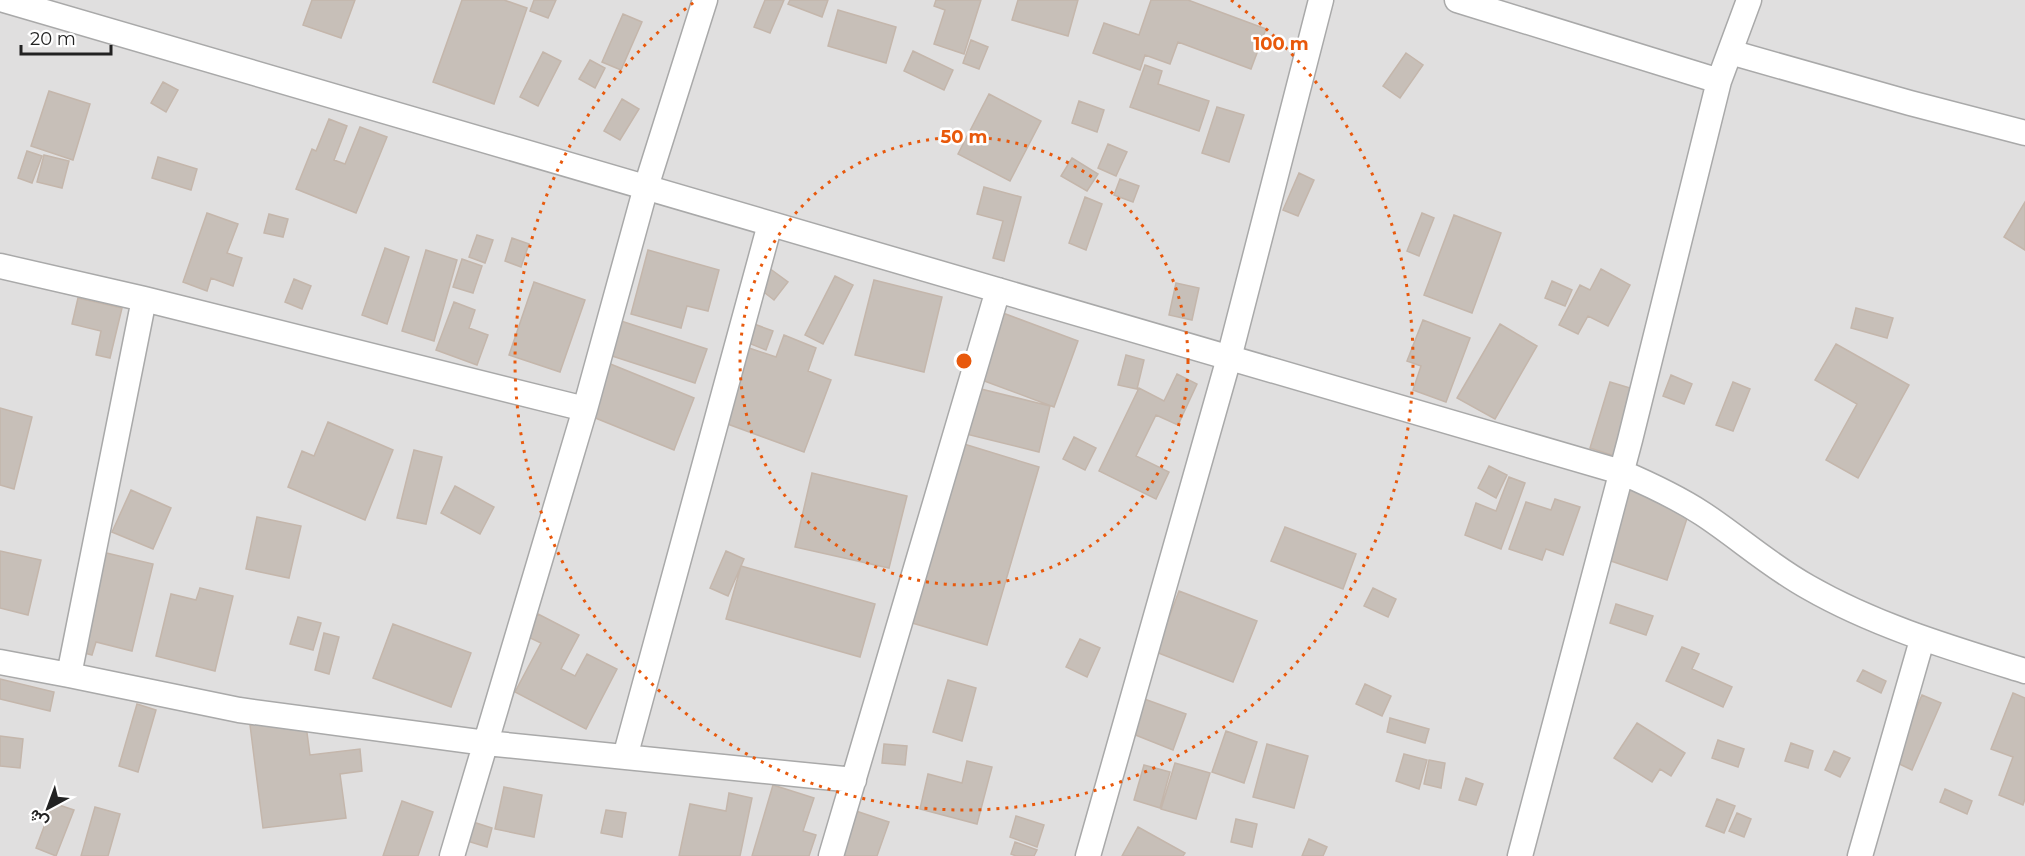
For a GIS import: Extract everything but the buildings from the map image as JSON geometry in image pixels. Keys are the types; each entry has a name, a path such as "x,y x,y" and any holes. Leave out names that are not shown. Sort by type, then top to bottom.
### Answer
{"street":[{"path":"4,0 1621,472 1665,491 1703,514 1745,546 1808,587 1877,621 1922,640 2025,671"},
{"path":"453,856 585,409 646,187 705,0"},
{"path":"1088,856 1229,358 1321,0"},
{"path":"1457,0 1719,81"},
{"path":"1520,856 1621,472 1719,81 1749,0"},
{"path":"1730,52 1910,104 2025,133"},
{"path":"625,757 771,224"},
{"path":"0,266 144,299 585,409"},
{"path":"831,856 998,290"},
{"path":"69,675 144,299"},
{"path":"1860,856 1922,640"},
{"path":"0,662 239,710 486,743 854,780"}],"shaded area":[{"path":"0,0 2025,0 2025,856 0,856"}]}
